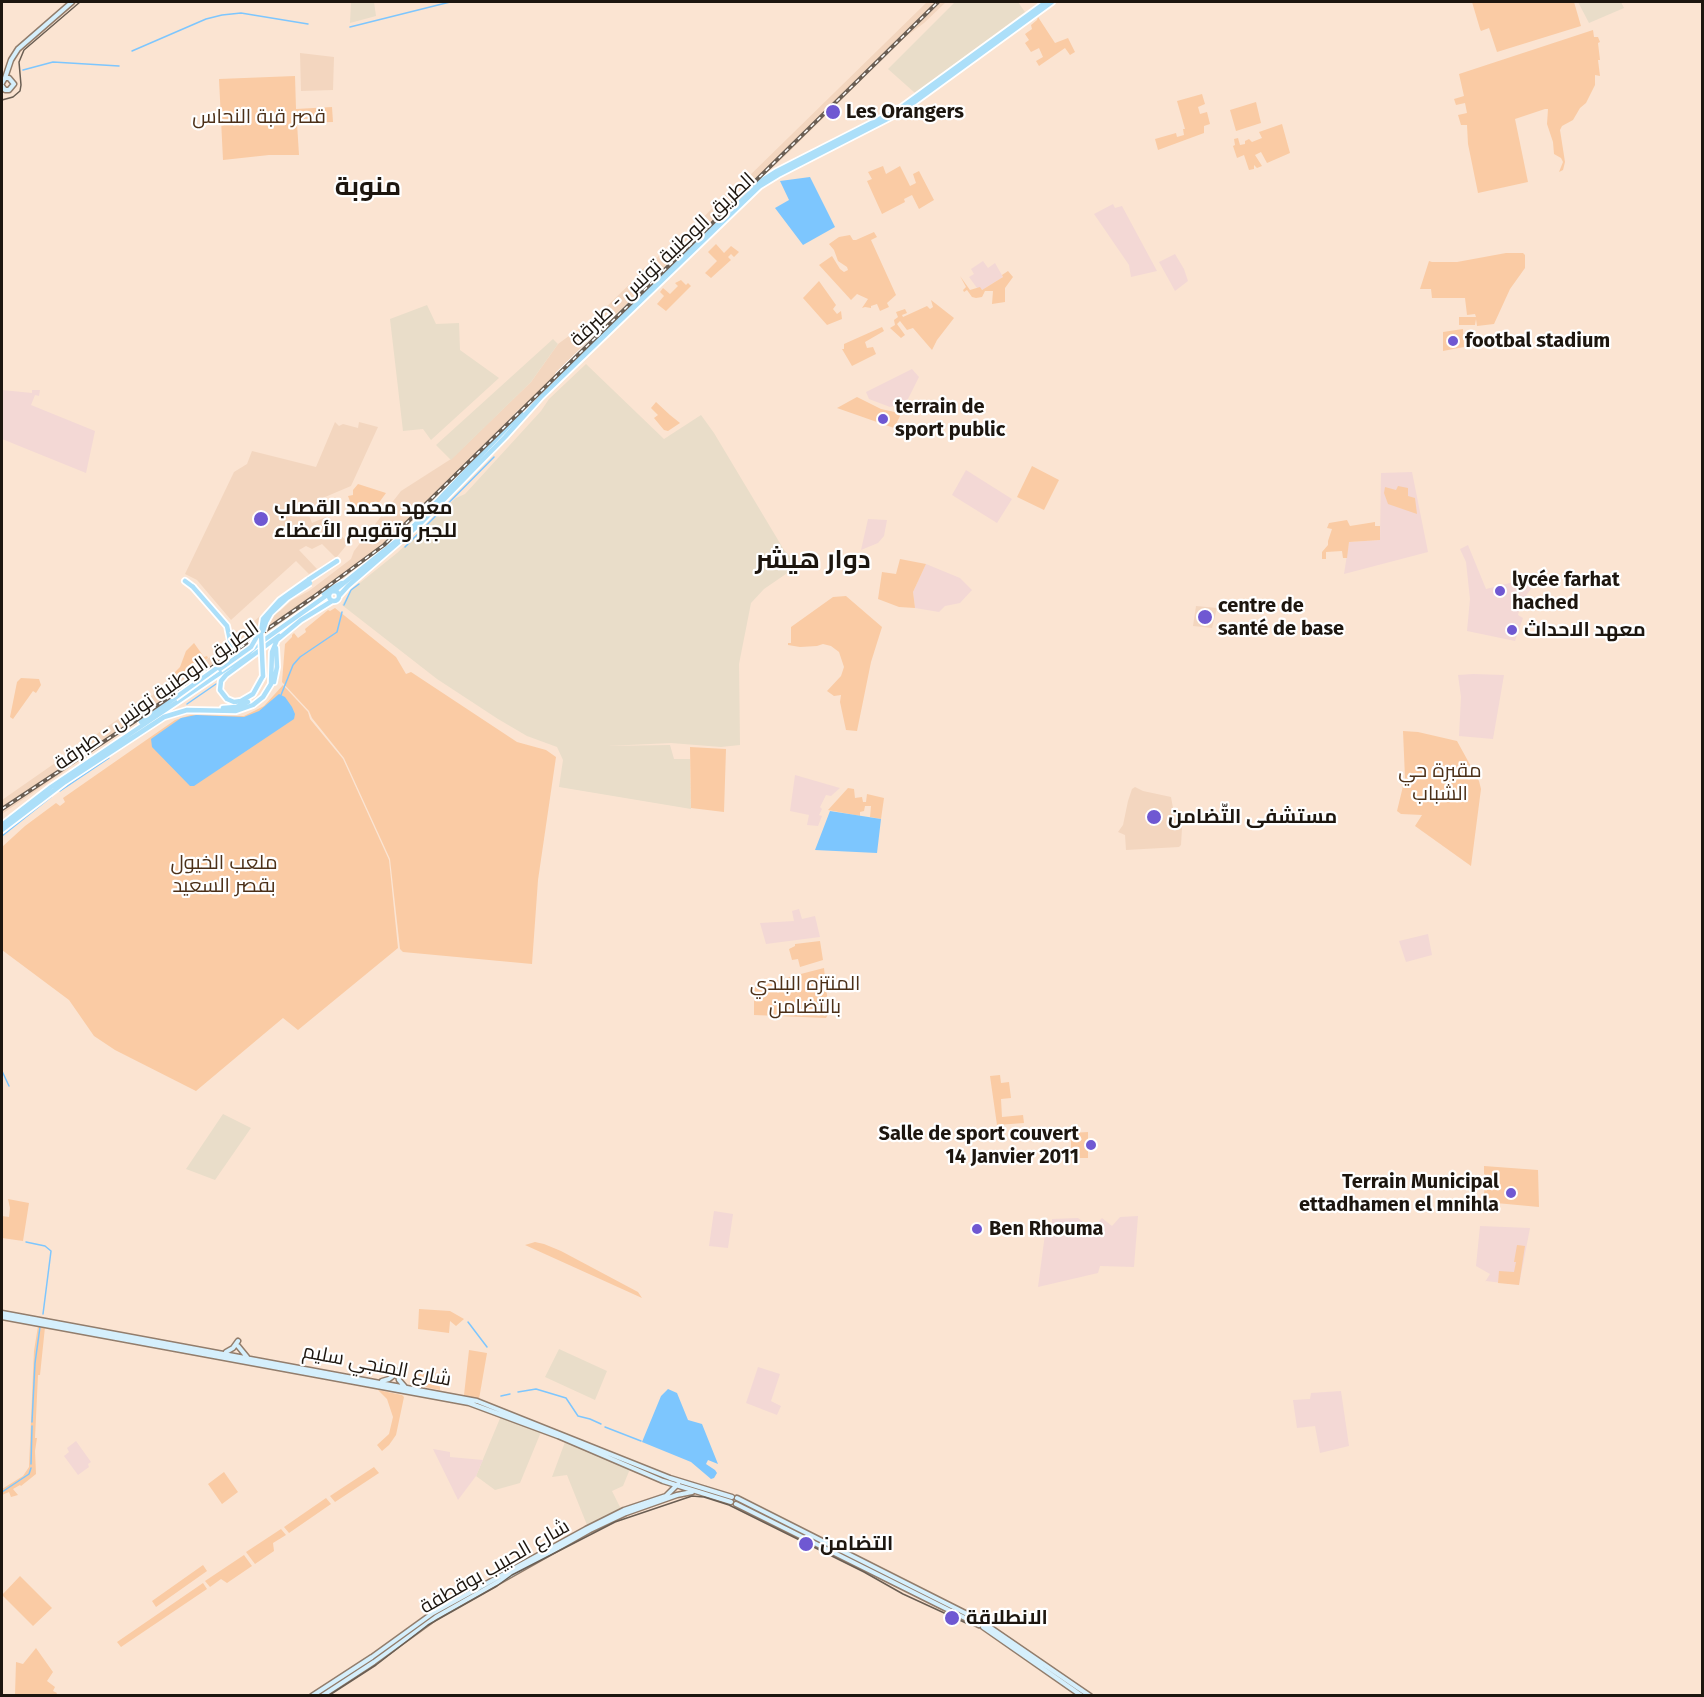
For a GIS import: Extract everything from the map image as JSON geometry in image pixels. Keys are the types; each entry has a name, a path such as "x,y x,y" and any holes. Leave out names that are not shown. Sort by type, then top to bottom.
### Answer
{"main road":[{"path":"9,69 14,86 9,90 2,87 11,60 18,49 72,2"},
{"name":"الطريق الوطنية تونس - طبرقة","path":"2,825 51,787 244,657 257,645 350,579 409,531 573,361 758,183 899,109 1046,2"},
{"name":"الطريق الوطنية تونس - طبرقة","path":"2,830 65,782 150,725 182,710 236,711 253,705 265,693 272,678 273,648 288,629 332,601 336,601 343,589 410,534 451,494 541,397 760,186 901,112 1052,2"},
{"path":"5,78 11,79"},
{"path":"451,494 461,489"},
{"path":"182,710 201,707 236,707 248,702 259,691 264,676 263,633 271,613 286,598 337,561"},
{"path":"173,705 178,699 251,647 256,641 266,615 280,600 329,572"},
{"path":"313,605 329,590 350,579"},
{"path":"113,744 219,667 226,659 231,645 226,626 193,587 185,581"},
{"path":"332,601 329,597 332,592 339,596"},
{"path":"265,693 274,680 277,645 301,620"},
{"path":"261,625 264,676 253,694 234,702 227,699 220,690 221,681 226,675 288,629"},
{"path":"244,657 222,675 217,687 222,699 229,704 248,702"},
{"name":"شارع المنجي سليم","path":"2,1315 248,1357 471,1399 492,1406 680,1482 734,1500 982,1624 1090,1695"},
{"name":"شارع المنجي سليم","path":"2,1315 470,1403 558,1436 676,1486 734,1500"},
{"path":"223,1353 238,1343 248,1357"},
{"path":"379,1382 397,1372 399,1380 405,1387"},
{"path":"670,1478 676,1486"},
{"path":"663,1481 668,1489 665,1498"},
{"name":"شارع الحبيب بوقطفة","path":"322,1695 374,1662 436,1617 590,1530 665,1498 680,1482"},
{"name":"شارع الحبيب بوقطفة","path":"312,1695 372,1658 433,1613 501,1574 624,1510 665,1498 697,1492"},
{"name":"شارع المنجي سليم","path":"982,1624 1082,1695"}],"shaded area":[{"path":"351,2 374,2 376,16 350,23"},
{"path":"927,2 946,2 904,38 787,154 709,226 393,540 352,573 2,814 2,800 245,634 245,629 267,610 280,611 351,559 354,551 401,491 451,459 531,382 558,344 599,314 640,274 639,272 690,231 732,188 743,182"},
{"path":"955,2 1018,2 1025,12 915,93 888,69"},
{"path":"1578,2 1621,2 1624,8 1589,23"},
{"path":"300,53 334,57 333,90 301,91"},
{"path":"1113,204 1115,208 1122,206 1157,271 1131,277 1129,265 1094,214"},
{"path":"1175,254 1188,281 1175,291 1159,262"},
{"path":"983,261 988,268 995,263 1003,277 982,290 977,288 969,277 974,274 971,269"},
{"path":"427,305 436,324 459,323 460,350 499,378 431,440 423,429 403,431 390,319"},
{"path":"553,339 558,344 531,382 451,460 436,445"},
{"path":"586,364 664,439 701,415 784,550 799,565 764,589 751,603 739,664 740,745 721,747 671,743 607,746 670,745 674,759 690,759 691,809 559,787 563,760 557,747 527,736 437,679 342,605 351,590 397,553 456,498 465,494 541,411 549,399"},
{"path":"912,369 919,377 906,403 890,407 869,399 866,392"},
{"path":"2,390 32,393 32,390 40,390 39,396 35,395 31,405 95,431 86,473 2,439"},
{"name":"معهد محمد القصاب للجبر وتقويم الأعضاء","path":"335,422 339,426 343,424 358,428 359,422 378,427 351,486 318,500 321,508 308,513 312,523 326,517 333,521 329,525 330,528 349,542 336,558 322,544 312,549 306,546 299,550 317,569 309,574 296,561 231,620 197,580 185,574 234,472 247,464 252,451 316,467"},
{"path":"966,470 1012,499 997,523 952,495"},
{"path":"1412,472 1428,552 1344,574 1349,542 1380,540 1381,473"},
{"path":"868,519 887,520 884,536 878,543 861,550"},
{"name":"lycée farhat hached","path":"1468,545 1486,589 1541,575 1523,600 1518,615 1523,618 1515,641 1467,631 1470,599 1466,562 1460,549"},
{"path":"926,564 960,578 972,590 960,603 945,606 939,612 915,608 913,592"},
{"name":"centre de santé de base","path":"1196,606 1217,608 1212,628 1193,626"},
{"path":"1458,675 1504,675 1493,739 1459,736 1461,697"},
{"path":"795,775 840,788 831,796 826,795 820,807 822,809 819,815 822,816 818,826 807,825 809,815 790,811"},
{"name":"مستشفى التّضامن","path":"1135,787 1171,797 1173,808 1183,811 1179,847 1126,850 1125,835 1118,832 1123,825 1128,801"},
{"path":"799,909 802,919 815,916 820,937 766,944 760,923 794,921 792,911"},
{"path":"1428,934 1432,955 1406,962 1399,941"},
{"path":"223,1114 251,1128 215,1180 186,1169"},
{"path":"714,1211 733,1214 728,1248 709,1246"},
{"path":"1138,1216 1134,1267 1100,1266 1098,1273 1038,1287 1045,1234 1052,1234 1052,1219 1078,1218 1092,1229 1102,1218 1112,1226 1120,1217"},
{"path":"1480,1226 1530,1228 1519,1285 1485,1282 1490,1274 1476,1266"},
{"path":"559,1349 607,1371 595,1400 545,1377"},
{"path":"758,1367 780,1374 771,1401 781,1406 777,1415 746,1403"},
{"path":"1341,1391 1349,1446 1320,1453 1315,1426 1297,1428 1293,1400 1310,1399 1311,1393"},
{"path":"501,1416 541,1432 520,1483 495,1490 476,1476"},
{"path":"76,1441 91,1462 88,1464 89,1467 78,1475 64,1456 69,1452 67,1448"},
{"path":"565,1442 630,1469 623,1486 612,1491 621,1509 587,1525 567,1475 552,1477"},
{"path":"433,1449 450,1452 450,1457 483,1460 476,1476 458,1500"}],"green space":[{"path":"1472,2 1574,2 1581,26 1497,52 1489,28 1481,31 1480,29"},
{"path":"1038,17 1055,43 1068,38 1075,52 1070,55 1065,48 1039,66 1036,61 1043,57 1039,48 1031,52 1025,43 1029,40 1025,34 1032,29 1031,25"},
{"path":"1593,30 1594,37 1598,37 1600,42 1598,43 1600,60 1598,60 1600,76 1595,75 1595,85 1586,103 1573,120 1562,126 1560,130 1565,162 1563,170 1559,172 1563,162 1554,154 1547,124 1548,109 1545,109 1515,119 1528,182 1478,193 1468,144 1467,125 1461,125 1458,115 1467,113 1465,103 1456,105 1454,99 1464,96 1459,74"},
{"name":"قصر قبة النحاس","path":"295,76 296,109 332,107 333,122 297,123 299,155 269,155 223,160 219,79"},
{"path":"1202,94 1205,104 1198,107 1200,114 1207,112 1210,124 1204,126 1204,133 1158,150 1155,139 1176,133 1177,137 1184,135 1183,129 1185,129 1177,101"},
{"path":"1256,102 1261,123 1236,131 1230,110"},
{"path":"1282,124 1290,153 1267,163 1261,152 1255,155 1262,166 1257,168 1254,165 1254,169 1249,170 1244,155 1237,158 1233,146 1235,145 1234,139 1238,138 1240,145 1245,144 1245,141 1249,139 1252,142 1262,138 1259,132"},
{"path":"883,166 886,174 900,166 910,186 916,183 913,174 919,171 934,200 919,209 912,195 904,199 905,202 882,214 867,181 872,179 868,172"},
{"path":"874,232 877,237 871,240 896,295 887,303 889,307 880,311 877,304 871,308 862,308 868,299 857,294 851,300 819,265 832,256 840,269 844,272 848,270 838,261 829,244 839,237 850,235 853,240 856,240"},
{"path":"716,244 724,253 731,246 739,252 734,257 731,254 728,257 731,260 711,278 705,273 717,261 708,252"},
{"path":"1506,253 1523,253 1525,268 1510,289 1494,324 1477,326 1476,319 1475,325 1459,325 1459,317 1476,317 1475,314 1467,315 1465,298 1432,298 1431,289 1420,289 1429,261 1457,262"},
{"path":"1008,271 1013,277 1005,288 1005,302 992,304 993,291 985,291 982,297 976,298 972,297 967,290 964,292 963,290 966,287 960,276 970,290 980,287 982,290 1003,277 1002,275"},
{"path":"681,280 691,286 666,311 657,304 664,296 660,292 663,288 670,294 678,286 675,283"},
{"path":"819,281 836,305 833,309 837,314 841,311 842,319 827,325 803,298"},
{"path":"931,300 954,318 932,350 913,328 907,330 900,321 897,324 905,335 901,338 890,328 895,325 894,320 898,317 896,312 905,309 907,313 902,315 903,317 927,306 930,309 933,307"},
{"path":"882,327 884,331 865,342 867,348 873,347 876,354 852,366 842,349 844,349 844,344"},
{"name":"footbal stadium","path":"1463,329 1464,347 1443,351 1443,332"},
{"name":"terrain de sport public","path":"857,397 881,409 899,413 900,416 894,428 837,408"},
{"path":"656,402 680,423 668,431 664,430 654,418 658,415 651,408"},
{"path":"1032,466 1059,480 1044,510 1017,497"},
{"path":"358,484 386,493 370,515 351,504 348,496 353,495 353,490"},
{"path":"1398,486 1408,488 1408,496 1415,498 1417,514 1388,504 1384,493 1385,487 1396,490"},
{"path":"1347,520 1350,526 1375,522 1375,526 1380,526 1380,540 1349,542 1347,558 1343,558 1342,551 1326,552 1326,559 1322,559 1322,552 1328,545 1332,529 1327,528 1329,523"},
{"path":"900,559 926,564 913,592 915,608 899,607 878,599 882,572 896,574"},
{"path":"846,596 882,627 871,662 857,731 846,730 840,702 841,695 834,696 827,691 841,676 844,667 839,652 823,644 800,647 788,645 791,643 791,627 833,597"},
{"path":"335,608 396,657 406,674 411,672 517,742 546,750 556,757 538,880 532,964 403,952 400,949 390,859 344,758 309,711 282,682 285,644 294,633 298,638 306,632 305,629 328,610"},
{"path":"194,643 204,657 208,658 157,692 156,690 172,678 171,676 180,667 186,651"},
{"path":"21,678 39,679 41,685 36,693 33,691 13,719 10,717 17,682"},
{"name":"ملعب الخيول بقصر السعيد","path":"283,685 308,712 310,719 343,759 389,860 398,948 298,1030 283,1018 196,1091 115,1050 94,1036 69,1000 2,950 2,847 56,803 60,806 65,802 63,798 175,720 191,715 244,716 264,706"},
{"name":"مقبرة حي الشباب","path":"1403,731 1457,741 1479,781 1481,789 1471,866 1415,826 1422,815 1401,814 1397,811 1405,778"},
{"path":"690,747 726,749 724,812 691,808"},
{"path":"848,788 854,789 855,798 862,797 863,802 866,802 867,794 884,798 881,819 870,817 871,806 865,806 860,816 828,810"},
{"path":"820,941 823,960 800,967 798,959 792,960 789,949 795,944"},
{"name":"المنتزه البلدي بالتضامن","path":"824,968 829,1013 826,1018 754,1015 754,988 758,985"},
{"path":"1000,1075 1001,1083 1009,1082 1011,1098 1001,1099 1002,1117 1023,1115 1024,1123 997,1125 990,1076"},
{"path":"1088,1132 1088,1158 1071,1158 1071,1133"},
{"name":"Terrain Municipal ettadhamen el mnihla","path":"1484,1166 1538,1170 1539,1207 1496,1203 1485,1205 1483,1203 1486,1175"},
{"path":"8,1199 29,1203 23,1241 2,1238 2,1216 9,1217"},
{"path":"535,1242 561,1251 638,1292 642,1298 525,1245"},
{"path":"1517,1245 1525,1246 1519,1285 1498,1283 1499,1271 1514,1272"},
{"path":"419,1309 450,1311 464,1319 456,1326 450,1321 449,1333 418,1329"},
{"path":"38,1326 45,1327 40,1375 38,1375 36,1474 21,1486 13,1489 18,1495 11,1497 9,1492 2,1495 2,1489 23,1476 29,1467 34,1351"},
{"path":"469,1350 487,1353 479,1399 464,1395"},
{"path":"415,1371 440,1373 440,1390 414,1385"},
{"path":"378,1390 404,1397 396,1435 382,1451 377,1445 389,1434 393,1417 387,1399"},
{"path":"374,1467 379,1473 335,1502 330,1496"},
{"path":"224,1472 238,1492 222,1504 208,1484"},
{"path":"326,1498 331,1504 289,1533 284,1527"},
{"path":"281,1529 286,1535 273,1543 274,1551 255,1564 246,1552"},
{"path":"244,1555 252,1566 227,1583 221,1579 210,1587 205,1581"},
{"path":"203,1565 207,1571 156,1607 152,1601"},
{"path":"20,1576 52,1608 33,1626 2,1595"},
{"path":"203,1583 207,1589 121,1647 117,1642"},
{"path":"36,1648 53,1672 47,1681 55,1687 53,1691 57,1693 56,1695 15,1695 16,1662 23,1664"}],"water":[{"path":"810,177 835,227 803,245 775,208 789,200 780,181"},
{"path":"279,694 285,697 292,707 295,714 294,719 194,786 190,786 152,747 151,739 181,718 196,715 244,717 259,711"},
{"path":"830,811 881,819 877,853 815,850"},
{"path":"668,1389 677,1393 688,1420 702,1424 718,1464 708,1460 706,1464 717,1473 714,1478 711,1479 691,1462 642,1442 661,1396"}],"waterway":[{"path":"350,27 450,2"},
{"path":"132,51 206,19 222,15 241,13 308,24"},
{"path":"23,70 53,62 119,66"},
{"path":"405,547 494,457"},
{"path":"344,605 351,590 359,584"},
{"path":"281,695 293,665 300,657 337,632 342,612"},
{"path":"187,704 216,684"},
{"path":"60,791 109,758"},
{"path":"2,836 51,797"},
{"path":"2,1071 9,1086"},
{"path":"26,1242 45,1246 51,1251 43,1314"},
{"path":"468,1322 487,1347"},
{"path":"32,1422 35,1363 40,1327"},
{"path":"518,1392 536,1389 566,1398 578,1416 601,1424"},
{"path":"501,1396 510,1394"},
{"path":"31,1464 32,1426"},
{"path":"605,1427 641,1441"},
{"path":"2,1492 29,1474 31,1468"}],"tram line":[{"path":"2,100 13,97 20,91 19,62 24,50 80,2"},
{"path":"328,1696 376,1665 428,1625 512,1575 615,1522 692,1496 704,1497 729,1505 864,1572 903,1594 966,1623"}],"railway":[{"path":"2,809 135,721 384,545 938,2"}],"place":[{"name":"Les Orangers","path":"833,112"},
{"name":"footbal stadium","path":"1453,341"},
{"name":"terrain de sport public","path":"883,419"},
{"name":"معهد محمد القصاب للجبر وتقويم الأعضاء","path":"261,519"},
{"name":"lycée farhat hached","path":"1500,591"},
{"name":"centre de santé de base","path":"1205,617"},
{"name":"معهد الاحداث","path":"1512,630"},
{"name":"مستشفى التّضامن","path":"1154,817"},
{"name":"Salle de sport couvert 14 Janvier 2011","path":"1091,1145"},
{"name":"Terrain Municipal ettadhamen el mnihla","path":"1511,1193"},
{"name":"Ben Rhouma","path":"977,1229"},
{"name":"التضامن","path":"806,1544"},
{"name":"الانطلاقة","path":"952,1618"}],"district":[{"name":"منوبة","path":"368,188"},
{"name":"دوار هيشر","path":"813,561"}]}
